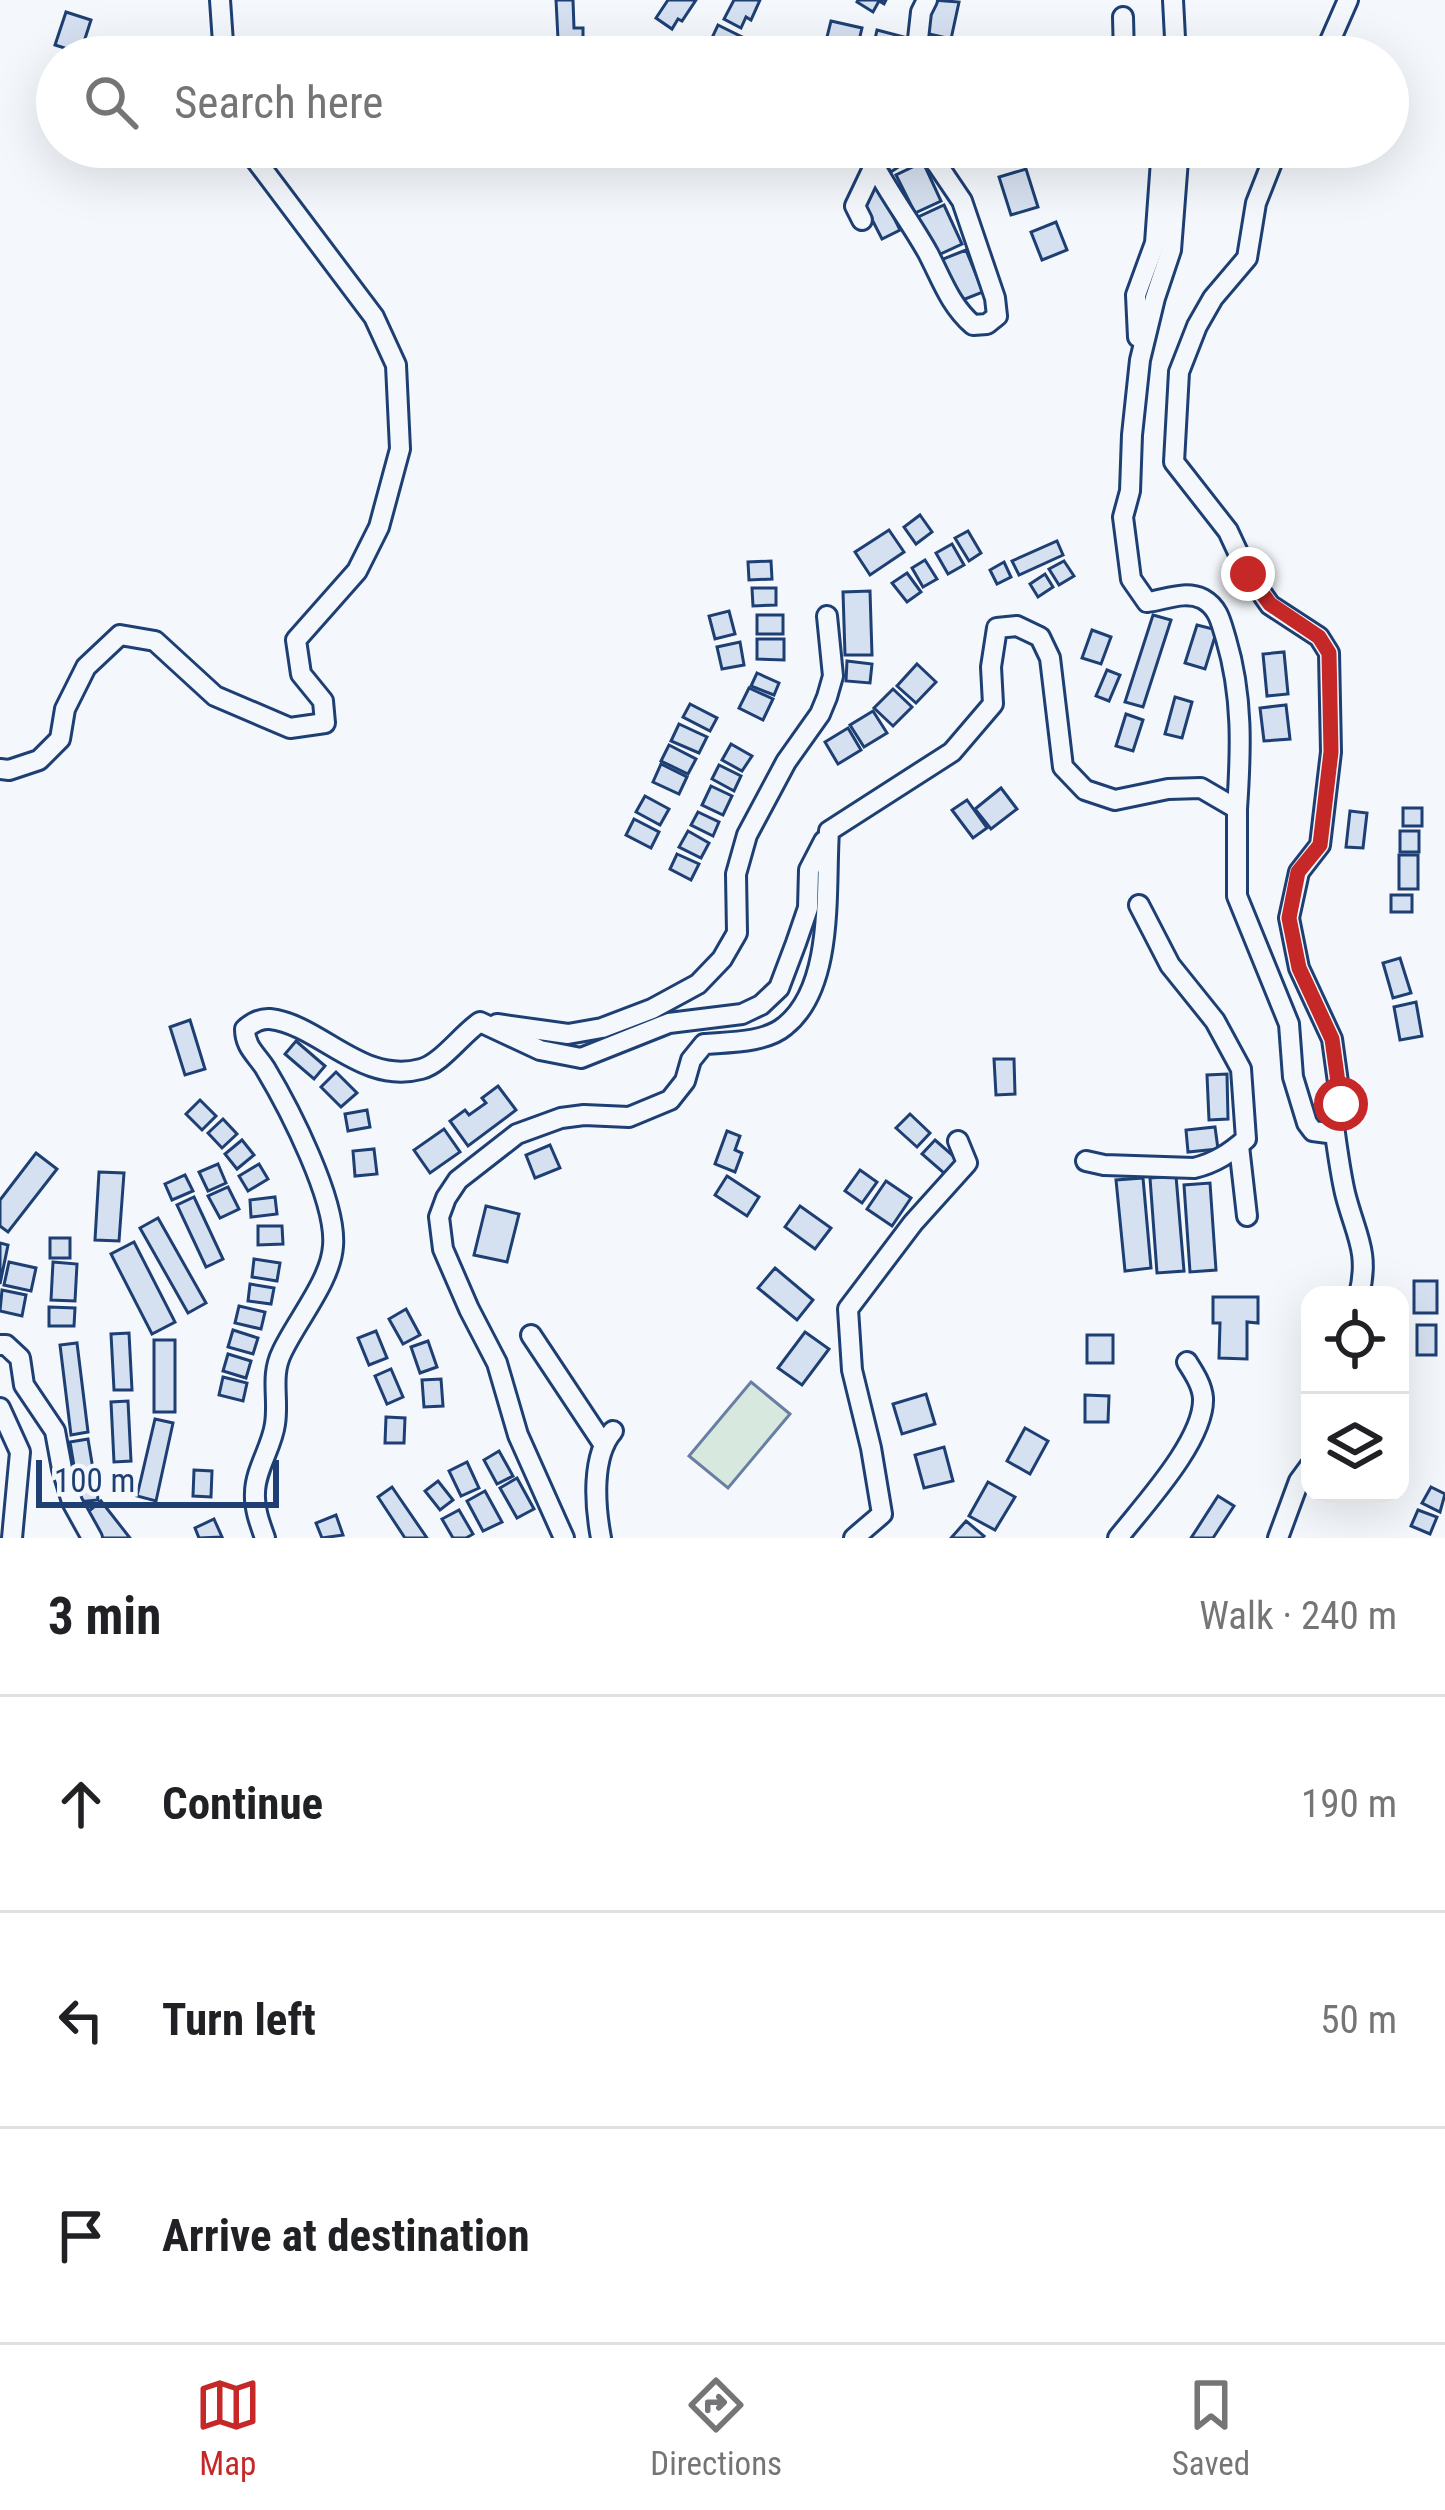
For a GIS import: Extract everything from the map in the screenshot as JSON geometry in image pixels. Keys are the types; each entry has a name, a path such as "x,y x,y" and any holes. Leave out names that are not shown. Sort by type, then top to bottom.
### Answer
{"street":[{"path":"220,0 223,36"},
{"path":"918,36 927,0"},
{"path":"1173,0 1175,36"},
{"path":"1332,36 1348,0"},
{"path":"1123,17 1123,36"},
{"path":"0,769 39,760 60,740 65,709 86,667 120,635 155,641 215,696 290,728 325,723 323,701 301,674 296,640 357,571 379,527 400,449 395,364 374,317 262,168"},
{"path":"862,220 855,206 866,168"},
{"path":"877,168 955,309 973,325 987,324 997,316 995,298 962,201 940,168"},
{"path":"1140,360 1136,295 1154,243 1160,168"},
{"path":"1177,168 1171,250 1140,360 1130,491 1123,517 1131,579 1147,602 1182,594 1202,599 1219,612 1235,670 1242,737 1238,896 1289,1024 1293,1077 1307,1124 1313,1131 1328,1132 1334,1126"},
{"path":"1270,168 1256,203 1247,258 1197,326 1179,372 1174,462 1228,531 1248,574 1270,604 1319,637 1329,653 1331,752 1320,845 1298,872 1289,918 1299,968 1332,1039 1341,1104 1334,1126 1345,1192 1361,1240 1365,1271 1361,1286"},
{"path":"265,1538 255,1494 277,1418 274,1379 278,1359 330,1266 334,1241 319,1173 263,1065 244,1040 244,1029 268,1019 383,1071 424,1070 480,1022 568,1034 602,1028 652,1009 698,984 722,959 737,933 736,874 747,835 827,698 833,676 826,616"},
{"path":"480,1022 539,1050 581,1058 669,1023 742,1014 761,1004 778,988 790,958 808,908 808,870 829,832 952,752 993,704 991,667 997,628 1017,626 1040,637 1050,658 1063,767 1085,790 1115,800 1202,788 1237,809"},
{"path":"564,1538 518,1435 497,1363 443,1249 439,1216 458,1180 517,1134 561,1118 628,1117 670,1100 704,1044 752,1039 783,1029 805,1004 817,971 828,904 829,832"},
{"path":"1085,1161 1194,1168 1208,1165 1246,1139 1241,1070 1215,1022 1170,965 1139,905"},
{"path":"854,1538 882,1514 852,1370 848,1309 967,1162 958,1141"},
{"path":"1239,1145 1247,1216"},
{"path":"531,1335 608,1438 599,1455 601,1538"},
{"path":"0,1346 6,1345 20,1358 24,1385 55,1431 72,1502 92,1538"},
{"path":"1118,1538 1180,1456 1197,1422 1203,1402 1187,1363"},
{"path":"0,1408 20,1452 12,1538"},
{"path":"1278,1538 1301,1480"}],"shaded area":[{"path":"751,1382 790,1414 728,1488 689,1456"}],"building":[{"path":"556,0 573,0 574,28 583,28 583,36 558,36"},
{"path":"668,0 696,0 672,29 656,18"},
{"path":"734,0 760,0 751,20 746,17 741,28 724,19"},
{"path":"858,0 886,0 884,4 879,1 873,12"},
{"path":"932,0 959,2 952,36 925,33"},
{"path":"66,12 91,20 86,36 58,36"},
{"path":"831,21 862,28 860,36 827,36"},
{"path":"718,25 740,36 713,36"},
{"path":"926,168 941,201 915,213 896,175"},
{"path":"1026,169 1038,207 1011,215 999,177"},
{"path":"879,187 900,230 882,239 860,196"},
{"path":"944,205 962,244 934,257 916,218"},
{"path":"1056,222 1067,250 1042,260 1031,232"},
{"path":"966,250 983,292 955,303 938,261"},
{"path":"920,515 932,532 916,544 904,527"},
{"path":"889,530 904,552 870,575 855,552"},
{"path":"968,531 981,553 969,561 955,538"},
{"path":"1057,541 1063,555 1019,575 1012,561"},
{"path":"952,544 964,565 948,574 936,553"},
{"path":"925,560 937,579 923,587 912,568"},
{"path":"771,561 772,579 749,580 748,562"},
{"path":"1064,561 1074,576 1059,585 1049,569"},
{"path":"1004,562 1011,577 997,584 990,570"},
{"path":"907,573 921,592 907,602 892,583"},
{"path":"1045,574 1053,587 1038,597 1030,584"},
{"path":"752,588 776,588 776,605 753,606"},
{"path":"870,591 872,655 845,655 843,592"},
{"path":"729,611 735,634 715,639 709,616"},
{"path":"757,615 783,615 783,634 757,634"},
{"path":"1153,615 1171,620 1143,707 1125,702"},
{"path":"1197,625 1217,630 1205,669 1185,663"},
{"path":"1092,630 1111,637 1101,664 1082,658"},
{"path":"757,639 784,639 784,660 757,659"},
{"path":"740,642 744,665 722,669 717,647"},
{"path":"1284,652 1288,694 1267,696 1263,654"},
{"path":"847,661 872,664 870,683 846,681"},
{"path":"917,664 936,682 916,703 897,686"},
{"path":"1107,670 1120,675 1109,701 1096,696"},
{"path":"757,673 779,683 774,695 751,686"},
{"path":"749,688 773,699 763,720 739,708"},
{"path":"893,689 912,707 893,726 874,708"},
{"path":"1175,697 1192,702 1182,738 1165,734"},
{"path":"690,704 717,718 710,731 683,717"},
{"path":"1286,705 1290,739 1264,741 1260,708"},
{"path":"873,711 887,733 864,747 850,725"},
{"path":"1126,714 1143,720 1133,751 1116,746"},
{"path":"679,724 707,737 699,753 671,741"},
{"path":"848,728 861,750 838,764 825,742"},
{"path":"731,744 752,756 742,771 722,760"},
{"path":"669,745 696,759 688,774 661,761"},
{"path":"661,764 687,777 679,794 653,782"},
{"path":"719,765 741,776 734,791 712,779"},
{"path":"711,786 732,796 723,815 702,805"},
{"path":"1001,788 1017,809 991,829 975,809"},
{"path":"645,796 669,809 660,825 636,812"},
{"path":"967,800 987,828 973,838 952,810"},
{"path":"1403,808 1422,808 1422,826 1403,826"},
{"path":"1350,811 1367,813 1363,848 1346,847"},
{"path":"698,812 719,822 713,836 691,825"},
{"path":"634,819 659,832 651,848 626,835"},
{"path":"688,831 709,843 701,858 679,847"},
{"path":"1400,831 1419,831 1419,852 1400,852"},
{"path":"677,854 699,864 691,880 670,869"},
{"path":"1399,855 1418,855 1418,889 1399,889"},
{"path":"1391,895 1412,895 1412,912 1391,912"},
{"path":"1400,958 1411,993 1393,998 1383,963"},
{"path":"1416,1002 1422,1036 1400,1040 1394,1007"},
{"path":"190,1020 205,1069 185,1075 170,1027"},
{"path":"296,1041 325,1066 314,1079 285,1054"},
{"path":"994,1059 1014,1059 1015,1094 996,1095"},
{"path":"336,1072 357,1093 341,1107 321,1087"},
{"path":"1227,1074 1228,1119 1209,1120 1207,1075"},
{"path":"498,1086 516,1110 468,1146 450,1121 486,1103 482,1098"},
{"path":"200,1100 216,1116 202,1130 186,1114"},
{"path":"367,1110 370,1127 348,1131 345,1114"},
{"path":"910,1114 930,1133 917,1147 896,1128"},
{"path":"223,1119 237,1134 222,1148 208,1133"},
{"path":"1215,1127 1218,1149 1188,1152 1186,1130"},
{"path":"444,1129 460,1152 430,1173 414,1150"},
{"path":"727,1131 740,1136 735,1150 742,1153 735,1172 715,1164"},
{"path":"242,1140 254,1155 237,1169 225,1154"},
{"path":"935,1140 958,1160 945,1174 922,1154"},
{"path":"550,1145 560,1168 535,1178 526,1155"},
{"path":"374,1149 377,1174 355,1176 353,1151"},
{"path":"36,1153 57,1169 8,1232 0,1226 0,1200"},
{"path":"218,1164 226,1183 208,1191 199,1172"},
{"path":"259,1164 268,1179 248,1191 239,1176"},
{"path":"860,1170 877,1182 862,1203 845,1191"},
{"path":"99,1172 124,1173 119,1241 95,1240"},
{"path":"185,1175 193,1191 172,1200 165,1184"},
{"path":"727,1176 759,1197 747,1216 715,1195"},
{"path":"1176,1176 1184,1271 1157,1273 1150,1178"},
{"path":"1143,1178 1151,1268 1125,1271 1116,1180"},
{"path":"886,1181 911,1198 892,1226 867,1209"},
{"path":"1210,1183 1216,1270 1190,1272 1184,1185"},
{"path":"228,1187 239,1209 220,1218 208,1196"},
{"path":"194,1197 223,1259 206,1267 177,1205"},
{"path":"275,1197 277,1214 251,1217 250,1200"},
{"path":"486,1206 519,1214 507,1262 474,1255"},
{"path":"800,1206 831,1228 815,1249 785,1227"},
{"path":"158,1218 206,1303 188,1313 140,1228"},
{"path":"258,1226 282,1226 283,1244 258,1245"},
{"path":"50,1238 70,1238 70,1258 50,1258"},
{"path":"134,1242 175,1322 152,1334 111,1254"},
{"path":"0,1243 8,1245 0,1284"},
{"path":"254,1259 280,1263 277,1281 252,1277"},
{"path":"9,1262 36,1268 31,1291 4,1285"},
{"path":"53,1262 77,1264 75,1301 51,1300"},
{"path":"775,1268 813,1300 797,1320 758,1288"},
{"path":"1414,1281 1437,1281 1437,1313 1414,1313"},
{"path":"250,1284 274,1288 271,1304 248,1301"},
{"path":"2,1290 26,1295 22,1316 0,1311"},
{"path":"1213,1297 1258,1297 1258,1323 1247,1322 1247,1359 1219,1358 1220,1323 1213,1323"},
{"path":"239,1306 265,1312 261,1329 235,1323"},
{"path":"49,1307 75,1308 74,1326 49,1326"},
{"path":"406,1309 420,1335 403,1344 389,1319"},
{"path":"1417,1325 1436,1325 1436,1355 1417,1355"},
{"path":"233,1330 258,1338 253,1354 228,1347"},
{"path":"376,1331 387,1358 369,1365 358,1338"},
{"path":"805,1332 829,1349 802,1385 778,1368"},
{"path":"129,1333 132,1390 114,1390 111,1334"},
{"path":"1087,1335 1113,1335 1113,1363 1087,1363"},
{"path":"154,1340 175,1340 175,1412 154,1412"},
{"path":"428,1341 437,1367 420,1373 411,1347"},
{"path":"77,1343 88,1432 71,1435 60,1345"},
{"path":"228,1354 251,1361 246,1378 223,1371"},
{"path":"391,1369 403,1397 387,1404 375,1376"},
{"path":"223,1377 247,1383 243,1401 219,1395"},
{"path":"441,1379 443,1406 424,1407 422,1380"},
{"path":"926,1394 935,1424 902,1434 893,1404"},
{"path":"1085,1395 1109,1396 1108,1422 1085,1422"},
{"path":"128,1401 131,1461 114,1462 111,1402"},
{"path":"386,1417 405,1418 404,1443 385,1443"},
{"path":"155,1419 173,1423 156,1501 137,1496"},
{"path":"1025,1428 1048,1441 1030,1474 1007,1461"},
{"path":"88,1439 94,1475 76,1478 70,1442"},
{"path":"944,1447 953,1481 924,1488 915,1455"},
{"path":"499,1451 513,1476 497,1484 484,1460"},
{"path":"467,1462 479,1488 461,1496 449,1471"},
{"path":"194,1470 212,1471 211,1497 193,1496"},
{"path":"517,1478 534,1509 517,1518 500,1488"},
{"path":"96,1480 98,1500 77,1502 75,1482"},
{"path":"438,1481 453,1500 440,1510 425,1491"},
{"path":"988,1482 1015,1497 995,1530 969,1516"},
{"path":"392,1487 427,1538 405,1538 378,1497"},
{"path":"1431,1487 1445,1494 1440,1512 1422,1503"},
{"path":"485,1491 502,1522 483,1531 467,1501"},
{"path":"1218,1496 1234,1506 1213,1538 1191,1538"},
{"path":"101,1501 130,1538 101,1538 83,1516"},
{"path":"459,1510 473,1534 466,1538 453,1538 442,1519"},
{"path":"1418,1510 1437,1517 1430,1534 1411,1526"},
{"path":"336,1515 343,1535 322,1538 316,1523"},
{"path":"214,1519 222,1537 199,1538 195,1528"},
{"path":"966,1521 984,1536 951,1538"}],"route":[{"path":"1248,574 1270,604 1319,637 1329,653 1331,752 1320,845 1298,872 1289,918 1299,968 1332,1039 1341,1104"}]}
